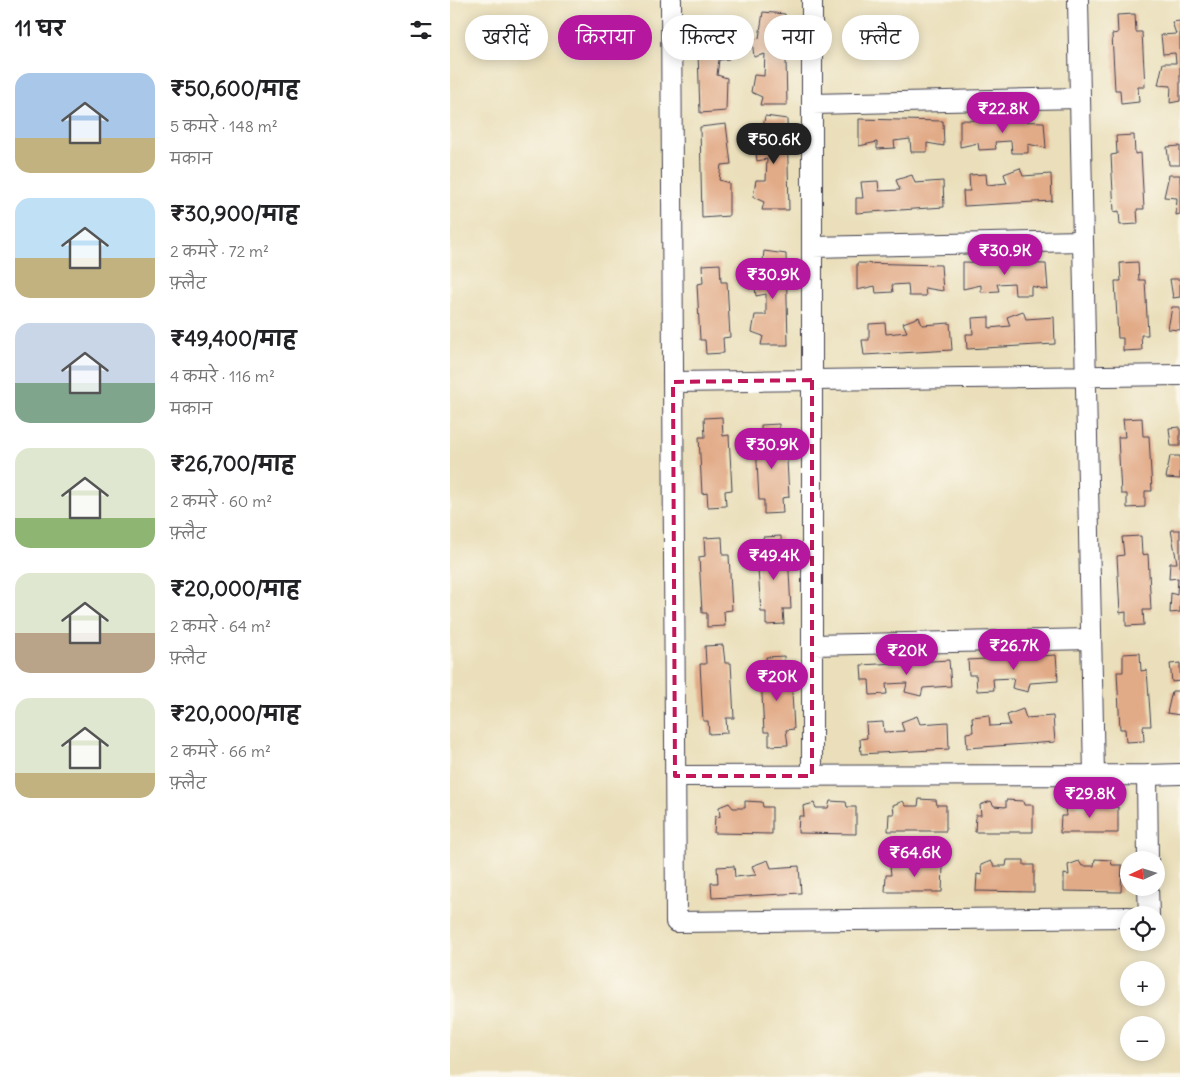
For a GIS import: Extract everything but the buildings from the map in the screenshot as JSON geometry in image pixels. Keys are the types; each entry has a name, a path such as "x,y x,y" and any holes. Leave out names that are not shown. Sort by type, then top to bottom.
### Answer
{"street":[{"path":"671,0 676,922 1120,917"},
{"path":"812,0 812,776"},
{"path":"1078,0 1094,775"},
{"path":"812,104 1080,98"},
{"path":"812,247 1083,241"},
{"path":"673,382 1180,375"},
{"path":"812,644 1091,639"},
{"path":"675,776 1147,776 1180,774"},
{"path":"1147,776 1148,851"}],"highlighted area":[{"path":"812,380 812,776 675,776 673,382"}]}
